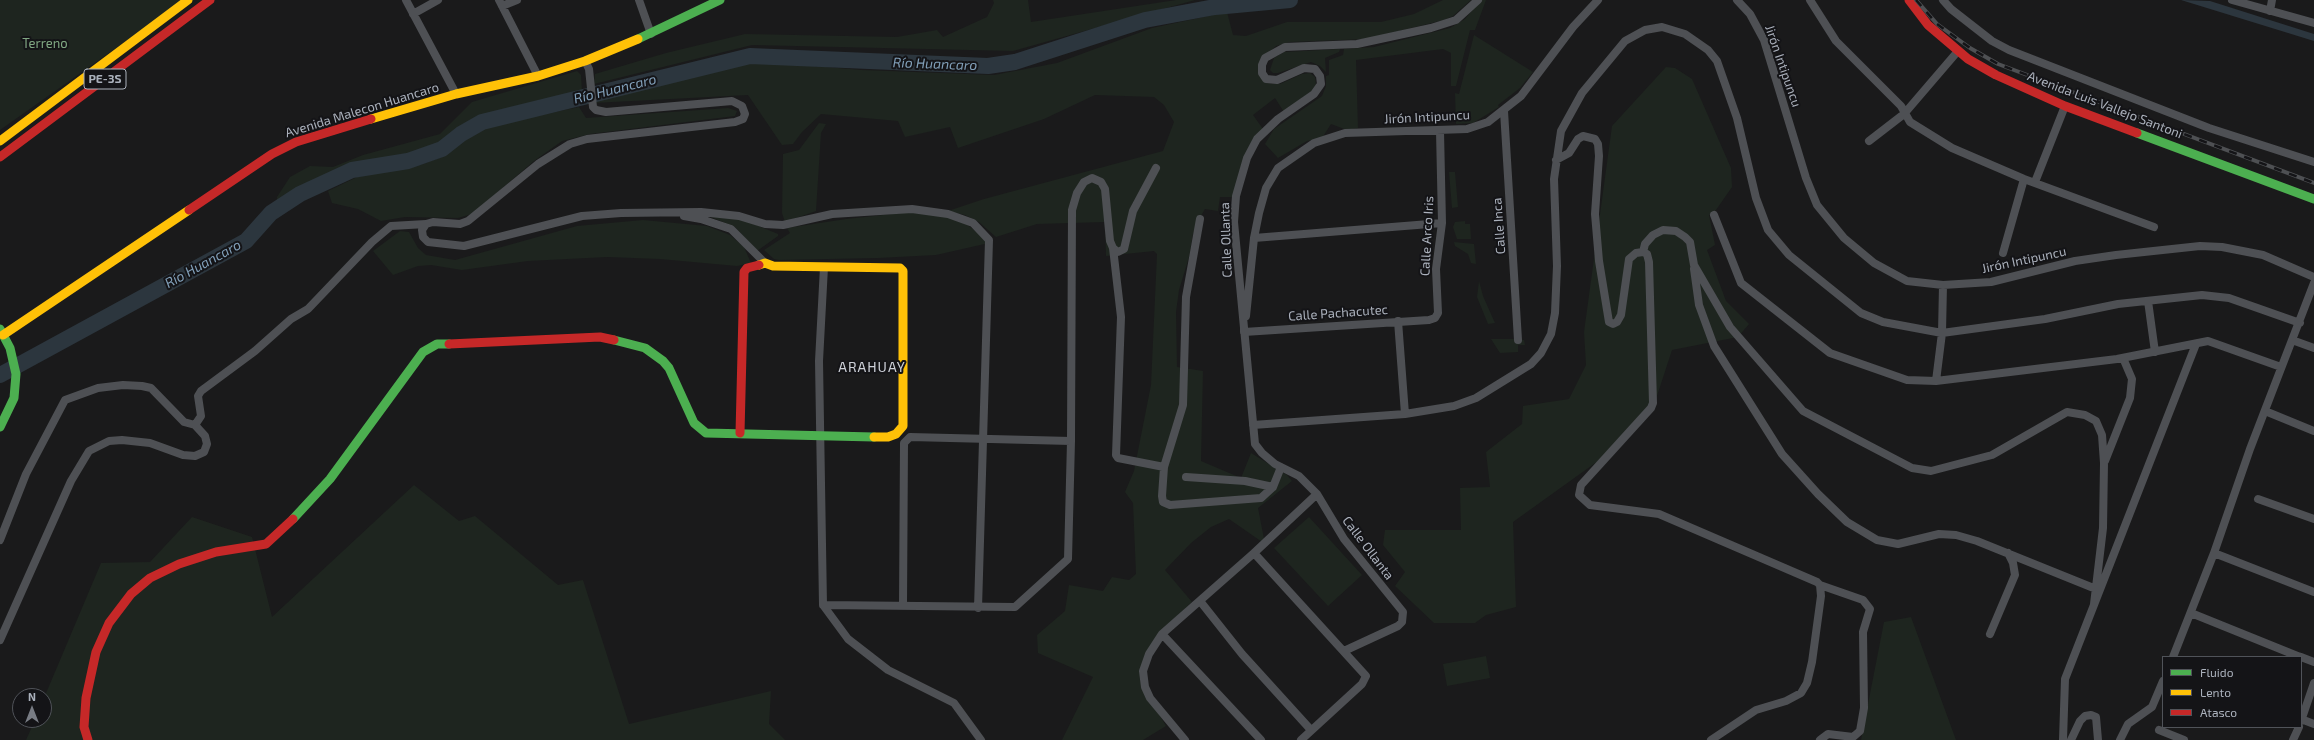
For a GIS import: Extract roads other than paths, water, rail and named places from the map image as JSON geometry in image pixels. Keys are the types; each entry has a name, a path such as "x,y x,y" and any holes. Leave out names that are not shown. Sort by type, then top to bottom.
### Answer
{"main road":[{"name":"PE-3S","path":"0,141 188,0"},
{"name":"PE-3S","path":"0,157 210,0"},
{"name":"Avenida Malecon Huancaro","path":"2,332 272,154 296,142 456,94 587,65 720,0"},
{"name":"Avenida Luis Vallejo Santoni","path":"1909,0 1928,25 1958,51 1996,75 2064,106 2314,199"},
{"path":"139,38 148,47"},
{"path":"88,740 84,727 86,698 96,652 109,623 131,594 150,578 179,564 216,552 266,544 278,534 330,479 423,352 437,344 600,337 645,348 669,368 694,423 700,430 706,432 740,433 821,435 888,437 896,434 903,426 903,271 896,266 772,266 765,263 747,268 744,272 740,433"},
{"path":"0,426 14,398 16,374 10,348 2,332"}],"street":[{"path":"406,0 456,94"},
{"path":"413,14 438,0"},
{"path":"517,0 500,3 538,76"},
{"path":"639,0 651,34"},
{"name":"Calle Ollanta","path":"1344,651 1398,626 1402,622 1403,612 1344,539 1317,494 1299,476 1262,453 1255,444 1234,222 1236,196 1240,179 1257,139 1278,119 1314,94 1321,84 1320,76 1315,68 1304,68 1277,80 1266,79 1262,72 1265,58 1285,47 1357,44 1431,28 1456,20 1478,0"},
{"name":"Jirón Intipuncu","path":"1244,332 1254,238 1266,188 1278,168 1301,150 1322,139 1345,133 1440,131 1480,126 1504,111 1521,96 1573,26 1598,0"},
{"name":"Jirón Intipuncu","path":"1738,0 1750,14 1764,40 1806,178 1817,205 1844,238 1874,263 1907,281 1943,285 1991,282 2074,261 2116,254 2200,246 2222,247 2263,255 2314,277"},
{"path":"1810,0 1836,41 1900,106 1910,122 1952,148 2024,178 2154,227"},
{"path":"1943,0 1992,41 2009,50 2209,128 2314,162"},
{"path":"2232,0 2314,23"},
{"path":"2270,11 2272,0"},
{"path":"1253,425 1405,414 1454,406 1476,398 1531,364 1541,353 1551,334 1555,313 1556,224 1554,202 1556,160 1561,132 1582,93 1625,41 1645,30 1662,27 1674,29 1708,50 1717,60 1736,118 1762,218 1778,244 1861,313 1883,322 1942,333 2045,319 2112,305 2202,295 2229,298 2300,323"},
{"path":"1869,141 1904,114 1958,51"},
{"path":"195,425 201,416 198,396 201,390 255,351 291,319 308,309 372,242 391,226 426,224 433,222 460,224 468,221 538,164 570,144 587,139 735,122 743,119 745,114 742,106 732,101 606,112 596,110 593,107 587,65"},
{"path":"2035,182 2064,106"},
{"name":"Calle Inca","path":"1504,111 1518,340"},
{"name":"Calle Arco Iris","path":"1435,318 1438,313 1436,269 1442,223 1440,131"},
{"path":"1556,160 1569,153 1578,139 1583,136 1595,139 1598,144 1599,156 1595,214 1599,261 1609,322 1613,324 1617,322 1621,315 1630,258 1636,253 1643,252 1647,254 1649,262 1653,403 1651,408 1581,485 1579,495 1590,504 1659,514 1817,582 1820,585 1863,600 1870,609 1863,632 1864,708 1860,731 1854,737 1828,734 1820,740"},
{"path":"1113,248 1118,252 1124,249 1133,211 1156,168"},
{"path":"823,606 903,605 978,608 1015,606 1068,559 1071,441 1071,219 1077,193 1084,182 1092,178 1101,182 1105,189 1110,241 1113,248 1121,317 1114,451 1118,458 1164,467"},
{"path":"2004,253 2024,178"},
{"path":"426,224 422,230 423,237 428,242 464,246 582,216 621,213 661,214 701,212 739,216 765,224 783,225 832,214 912,209 948,214 973,223 989,240 978,608"},
{"path":"661,214 701,219 725,227 738,235 754,254 765,263"},
{"path":"1714,215 1741,283 1830,353 1907,380 1936,381 2123,358 2208,341 2281,367"},
{"path":"1200,219 1186,297 1183,405 1164,467 1163,502 1170,504 1261,498 1273,487 1281,466"},
{"path":"1254,238 1442,223"},
{"path":"1643,252 1645,244 1653,235 1663,230 1676,231 1690,242 1699,306 1714,346 1782,454 1818,494 1847,522 1877,540 1898,544 1939,534 1956,535 2008,553 2096,589"},
{"path":"1694,265 1730,327 1803,411 1912,468 1932,470 1939,469 1992,454 2066,412 2085,415 2096,421 2102,435 2104,463 2103,528 2094,604"},
{"path":"824,267 819,361 823,606 848,639 888,670 954,703 981,740"},
{"path":"2173,656 2214,553 2264,411 2300,323 2314,283"},
{"path":"1936,381 1942,333 1943,285"},
{"path":"2148,301 2155,352"},
{"name":"Calle Pachacutec","path":"1244,332 1429,320 1435,318"},
{"path":"1398,321 1405,414"},
{"path":"2292,340 2314,348"},
{"path":"2063,740 2065,679 2196,344"},
{"path":"2104,463 2130,398 2132,379 2123,358"},
{"path":"0,540 26,474 65,400 98,388 123,385 150,388 184,422 195,425 205,436 208,444 204,452 195,456 183,455 150,443 122,440 109,441 88,451 71,481 0,640"},
{"path":"2264,411 2314,432"},
{"path":"903,605 904,443 910,437 1071,441"},
{"path":"1186,477 1245,481 1273,487"},
{"path":"1185,740 1155,704 1145,687 1144,671 1149,654 1162,634 1254,553 1317,494"},
{"path":"2258,500 2314,519"},
{"path":"1254,553 1364,672 1364,680 1301,740"},
{"path":"1990,634 2015,575 2013,563 2008,553"},
{"path":"2214,553 2314,592"},
{"path":"1711,740 1756,710 1786,701 1802,693 1807,683 1812,662 1821,596 1820,585"},
{"path":"1200,601 1242,654 1311,730"},
{"path":"2191,613 2298,656"},
{"path":"1162,634 1261,740"},
{"path":"2302,657 2314,662"},
{"path":"2120,740 2128,724 2152,708 2162,683"},
{"path":"2302,719 2314,684"},
{"path":"2072,740 2080,721 2084,716 2091,715 2096,717 2098,740"},
{"path":"2302,722 2314,724"},
{"path":"2293,740 2298,728"},
{"path":"2160,730 2184,740"}],"waterway":[{"name":"Río Huancaro","path":"0,375 246,241 271,213 300,194 352,170 408,161 442,149 461,134 482,122 750,56 988,66 1015,62 1145,20 1215,7 1290,0"}],"railway":[{"path":"1916,0 1937,24 1970,48 1998,64 2314,183"}],"district":[{"name":"ARAHUAY","path":"872,367"}],"park label":[{"name":"Terreno","path":"45,44"}]}
